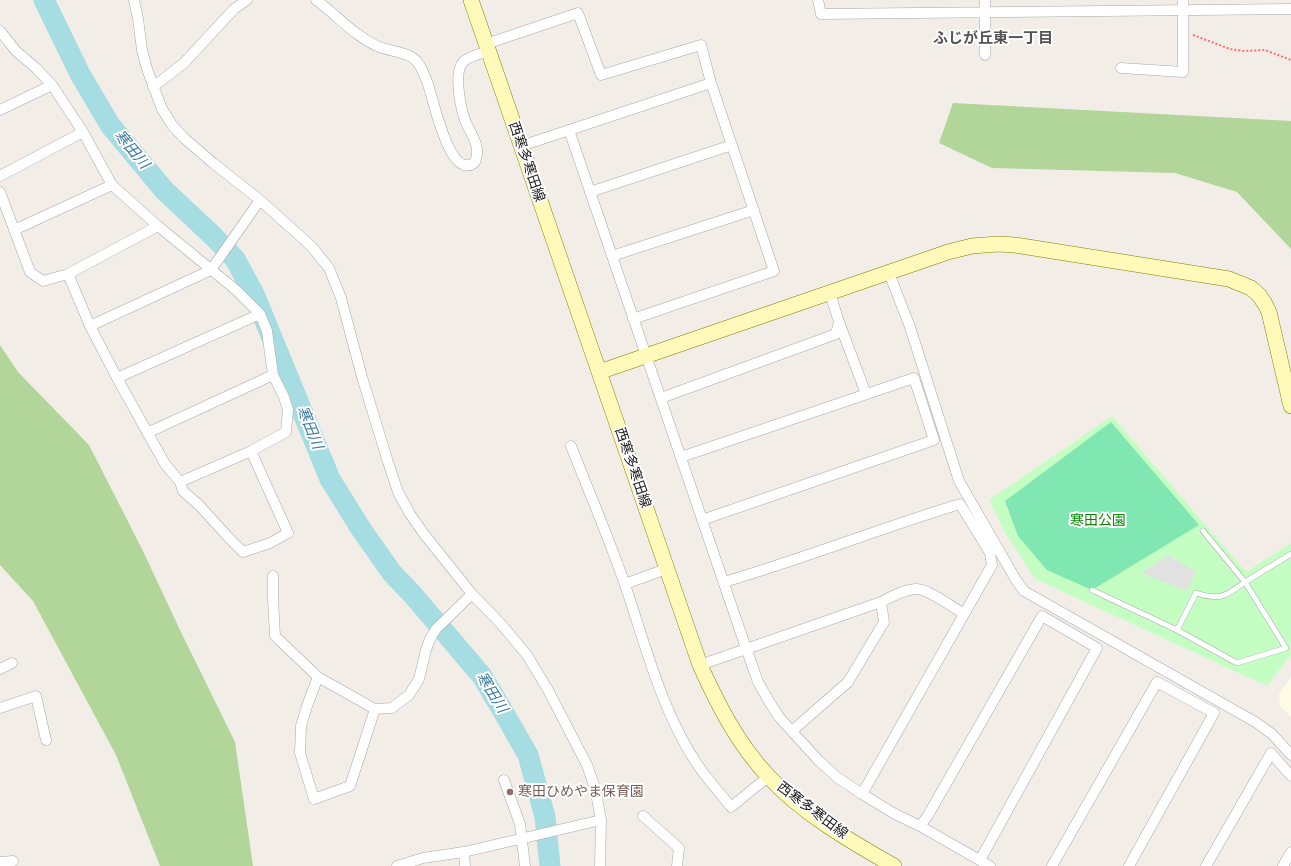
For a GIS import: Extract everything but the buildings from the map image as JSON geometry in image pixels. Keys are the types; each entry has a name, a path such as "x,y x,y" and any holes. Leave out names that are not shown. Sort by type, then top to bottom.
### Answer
{"main road":[{"name":"西寒多寒田線","path":"471,0 666,569 700,665 717,702 750,754 768,776 798,803 818,818 859,846 894,866"},
{"path":"599,372 948,252 972,246 998,244 1023,246 1229,280 1251,288 1258,295 1269,312 1291,406"}],"street":[{"path":"134,0 142,50 153,87 162,109 172,125 213,163 260,200 311,246 329,268 341,298 362,377 398,492 410,514 424,534 472,594 501,624 527,655 548,690 587,765 595,788 601,820 600,866"},
{"path":"229,0 234,9"},
{"path":"153,87 184,63 234,9 247,0"},
{"path":"316,0 352,31 364,39 380,48 406,54 416,60 429,86 437,119 444,138 457,160 465,165 470,165 475,162 477,149 475,139 464,117 458,86 458,71 466,60 487,48 578,13 601,75 701,45 711,83 774,270 634,319"},
{"path":"818,0 821,14 985,12 1183,5 1291,9"},
{"path":"985,0 985,54"},
{"path":"1121,68 1183,72 1183,5"},
{"path":"0,31 16,51 37,69 52,85 83,132 112,185 158,226 236,290 260,314 267,331 272,375 284,397 288,410 286,432 251,451 180,482"},
{"path":"521,146 711,83"},
{"path":"0,110 52,85"},
{"path":"569,130 746,648 758,682 770,703 779,717 819,761 838,778 895,814 920,826 990,866"},
{"path":"0,176 83,132"},
{"path":"590,192 732,145"},
{"path":"14,230 112,185"},
{"path":"0,192 30,272 43,281 68,274 158,226"},
{"path":"90,326 211,270 260,200"},
{"path":"612,256 754,210"},
{"path":"889,273 910,328 959,481 1016,580 1024,591 1257,723 1272,734 1291,755"},
{"path":"68,274 90,326 165,464 180,482 183,492 199,505 243,552 270,544 288,533 251,451"},
{"path":"830,293 866,394"},
{"path":"117,378 260,314"},
{"path":"661,398 836,334 840,322"},
{"path":"147,433 272,375"},
{"path":"681,457 914,378 934,440 702,520"},
{"path":"571,446 625,584 646,651 665,704 681,737 698,765 731,807 768,776"},
{"path":"724,582 760,572 960,504 990,553 992,565 862,794"},
{"path":"625,584 666,569"},
{"path":"273,576 275,636 318,677 375,709 392,708 409,695 419,679 430,639 436,629 472,594"},
{"path":"700,665 881,602 909,590 918,589 935,596 964,614"},
{"path":"792,731 848,682 884,622 881,602"},
{"path":"920,826 927,817 1042,616 1097,648 980,860"},
{"path":"0,669 12,663"},
{"path":"318,677 301,726 300,753 314,799 350,786 375,709"},
{"path":"1052,866 1157,682 1214,713 1128,866"},
{"path":"0,708 36,696 46,740"},
{"path":"1206,866 1271,754 1291,776"},
{"path":"504,780 520,824 523,839 525,866"},
{"path":"643,816 679,848 678,866"},
{"path":"401,865 423,858 464,852 601,820"},
{"path":"464,852 465,866"},
{"path":"1283,866 1291,852"},
{"path":"0,862 13,861"}],"lane":[{"path":"1092,590 1177,630 1237,663 1286,648 1245,582 1203,532"},
{"path":"1177,630 1196,593 1208,597 1219,597 1230,593 1291,554"}],"path":[{"path":"1183,31 1230,49 1243,51 1265,50 1291,60"}],"shaded area":[{"path":"1168,555 1196,572 1186,591 1141,573"},
{"path":"1291,677 1291,717 1280,706 1279,694"}],"green space":[{"path":"953,103 1291,121 1291,249 1237,192 1175,173 992,168 939,143"},
{"path":"0,345 18,372 89,445 143,551 235,742 253,866 160,866 116,755 33,601 0,565"},
{"name":"寒田公園","path":"1112,416 1246,572 1291,543 1291,654 1267,686 1035,579 1006,534 989,500"},
{"path":"1111,422 1199,525 1092,590 1047,570 1018,536 1005,501"}],"waterway":[{"name":"寒田川","path":"44,0 80,74 110,125 164,190 235,259 254,294 330,479 361,529 392,573 413,595 482,676 504,713 528,755 545,817 550,866"}],"place":[{"name":"寒田ひめやま保育園","path":"510,792"}],"district":[{"name":"ふじが丘東一丁目","path":"993,39"}]}
